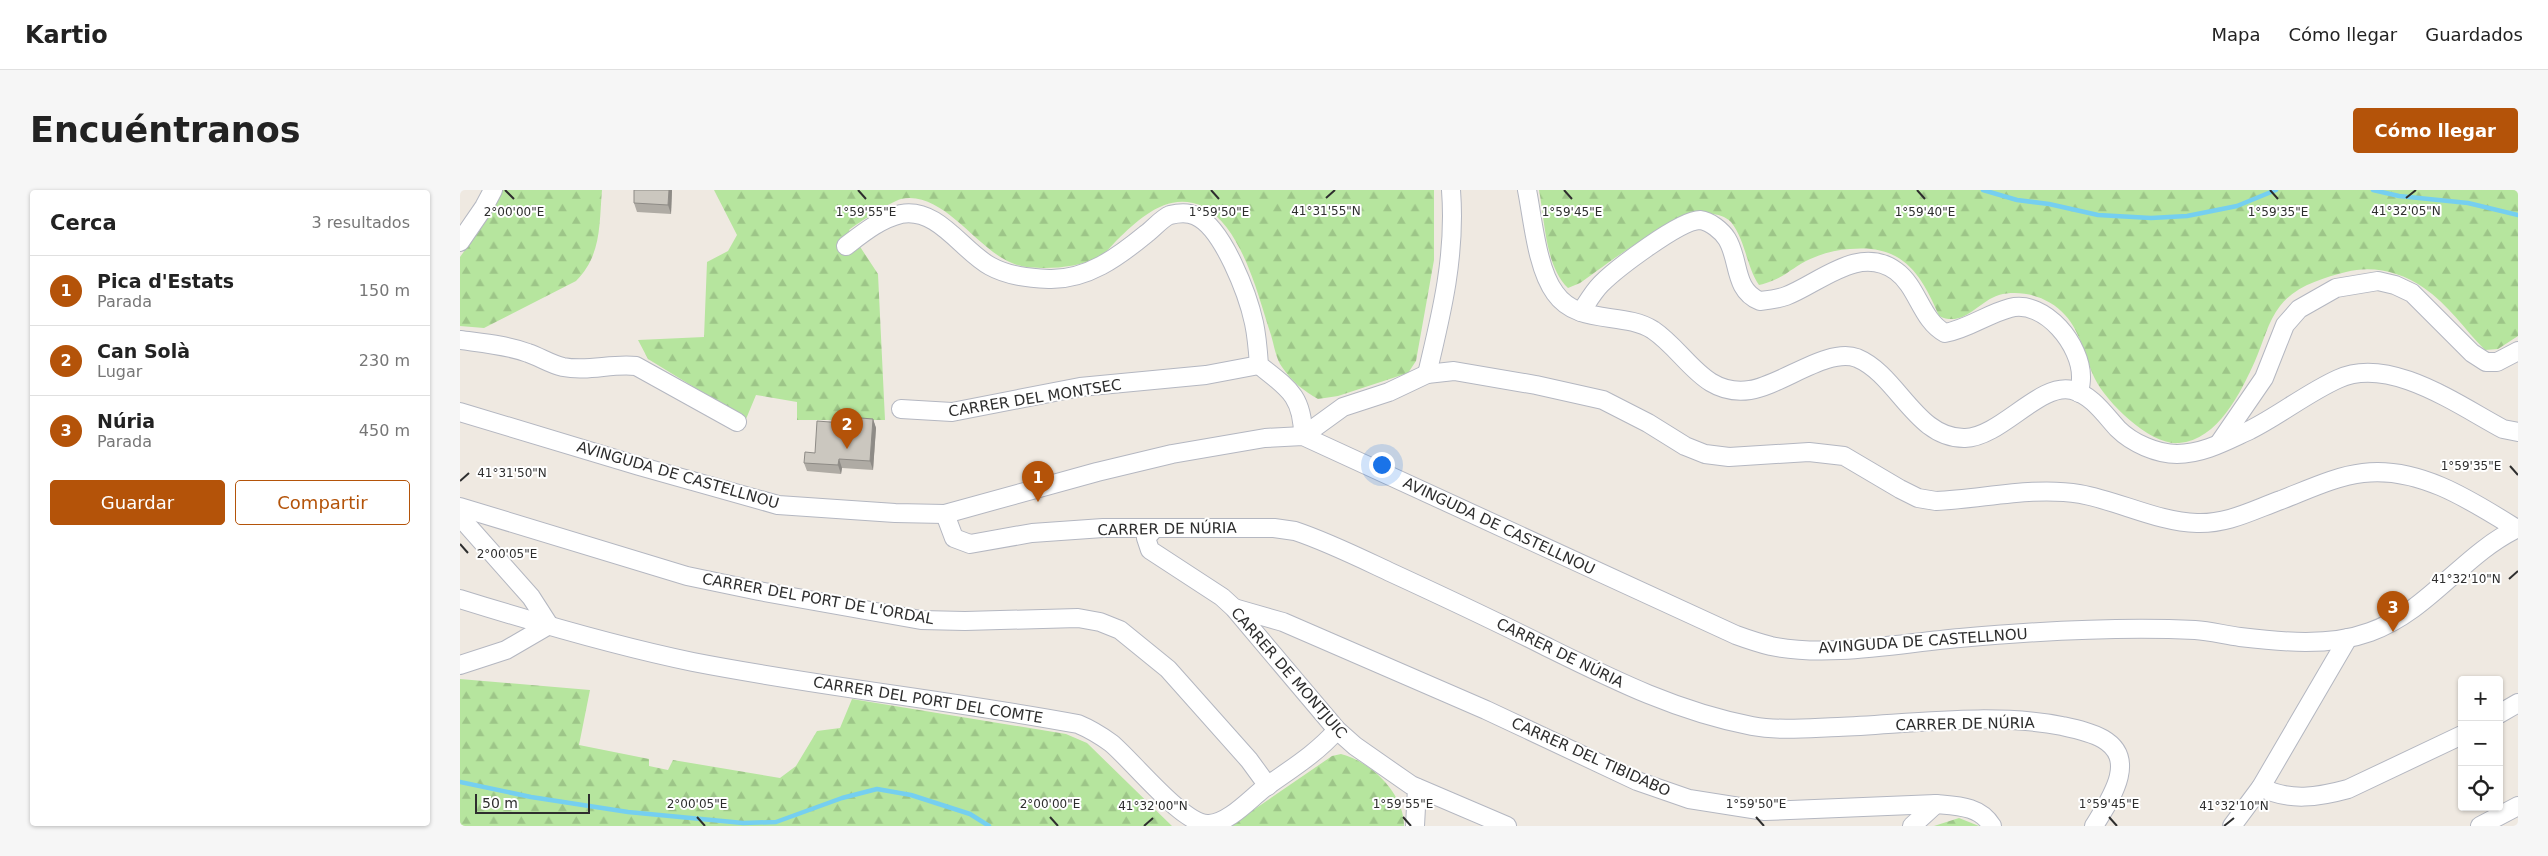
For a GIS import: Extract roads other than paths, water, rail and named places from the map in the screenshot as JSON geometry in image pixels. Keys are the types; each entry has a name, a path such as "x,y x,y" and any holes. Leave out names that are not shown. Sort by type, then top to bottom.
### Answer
{"street":[{"path":"460,242 484,207 492,190"},
{"path":"1427,374 1437,340 1450,266 1453,214 1451,190"},
{"path":"1527,190 1545,276 1553,292 1564,304 1581,312 1641,324 1654,331 1704,380 1720,388 1752,390 1841,355 1857,358 1884,379 1928,423 1943,433 1957,438 1980,435 2000,426 2035,401 2055,392 2070,389 2093,402 2120,431 2158,452 2175,454 2200,452 2218,444 2259,425 2337,379 2357,371 2388,374 2416,384 2503,429 2518,432"},
{"path":"846,246 871,227 888,218 913,214 942,227 990,266 1012,275 1065,280 1098,268 1113,259 1130,248 1168,216 1185,213 1196,216 1210,225 1230,256 1254,321 1258,365 1295,397 1303,414 1303,436"},
{"path":"1581,312 1600,284 1668,234 1699,220 1708,222 1728,240 1739,279 1746,291 1760,301 1785,297 1834,272 1863,262 1889,266 1898,272 1907,282 1930,321 1945,333 1964,328 2011,308 2023,307 2045,316 2065,333 2073,348 2082,376 2079,393"},
{"path":"2218,444 2264,378 2285,325 2299,309 2336,288 2378,281 2395,285 2412,293 2432,311 2455,338 2486,362 2497,362 2518,351"},
{"path":"460,340 498,345 529,353 543,361 564,367 591,370 626,364 636,366 737,422"},
{"name":"CARRER DEL MONTSEC","path":"901,409 952,412 1080,387 1206,375 1258,365"},
{"path":"1303,436 1343,407 1389,392 1427,374 1454,371 1603,400 1648,423 1685,446 1705,454 1729,457 1809,452 1844,456 1918,498 1936,501 2058,491 2080,494 2181,522 2217,522 2245,515 2334,481 2362,473 2396,472 2420,479 2466,498 2518,528"},
{"name":"AVINGUDA DE CASTELLNOU","path":"460,412 639,466 778,505 895,513 945,514 1097,472 1172,454 1282,436 1303,436 1736,635 1771,646 1840,650 1976,636 2094,629 2197,630 2250,638 2321,642 2348,638 2372,632 2415,608 2497,539 2518,528"},
{"name":"CARRER DEL PORT DE L'ORDAL","path":"460,506 687,576 759,591 922,620 965,621 1078,618 1100,622 1120,630 1168,670 1249,760 1268,786"},
{"name":"CARRER DE NÚRIA","path":"945,514 954,538 970,544 1032,533 1103,528 1274,528 1295,531 1483,615 1632,689 1664,702 1728,721 1754,726 1798,729 2025,720 2090,733 2112,746 2119,755 2121,763 2120,776 2116,787 2094,826"},
{"path":"460,517 531,597 549,625 506,650 460,665"},
{"name":"CARRER DE MONTJUIC","path":"1154,529 1146,538 1150,550 1222,597 1234,608 1337,730 1368,756 1417,788 1508,826"},
{"name":"CARRER DEL PORT DEL COMTE","path":"460,599 549,625 691,662 1078,724 1090,729 1112,744 1184,815 1199,824 1219,821 1305,761 1321,748 1337,730"},
{"name":"CARRER DEL TIBIDABO","path":"1234,608 1283,622 1486,710 1637,781 1689,799 1764,811 1936,804 1959,806 1980,812 1992,826"},
{"path":"2232,826 2261,787 2348,638"},
{"path":"2503,712 2518,704"},
{"path":"2261,787 2288,797 2317,796 2333,793 2366,781 2458,737"},
{"path":"1415,826 1417,788"},
{"path":"1912,826 1936,804"},
{"path":"2480,826 2518,806"}],"waterway":[{"path":"1983,190 2017,200 2049,204 2098,215 2151,218 2187,216 2237,206 2276,190"},
{"path":"2373,190 2399,196 2468,203 2518,215"},
{"path":"460,782 531,797 628,812 743,823 776,822 842,798 877,789 911,795 970,814 989,826"}],"place":[{"name":"Can Solà","path":"847,449"},
{"name":"Pica d'Estats","path":"1038,502"},
{"name":"Núria","path":"2393,632"}]}
